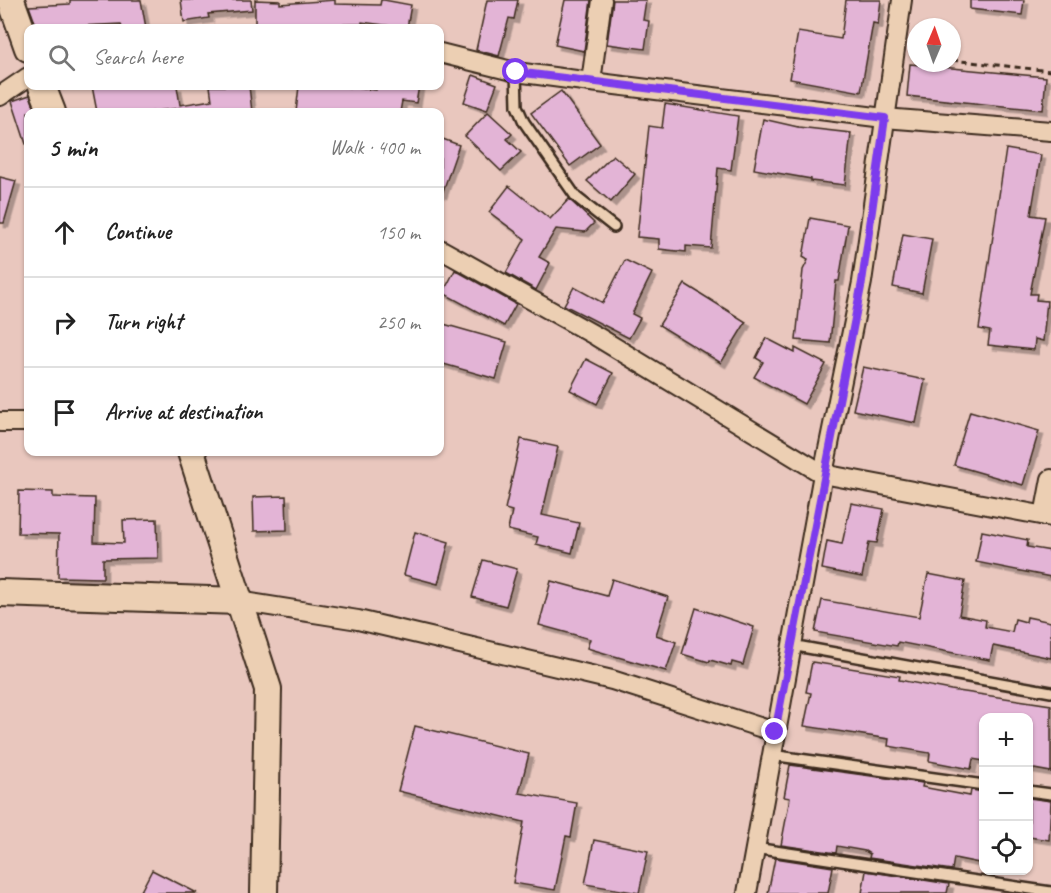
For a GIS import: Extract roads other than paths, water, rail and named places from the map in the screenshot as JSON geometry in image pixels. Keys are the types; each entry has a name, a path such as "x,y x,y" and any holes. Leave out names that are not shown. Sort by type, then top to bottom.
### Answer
{"street":[{"path":"11,0 24,37"},
{"path":"591,82 602,0"},
{"path":"747,893 823,474 862,282 902,0"},
{"path":"444,54 516,72 591,82 885,118 1051,131"},
{"path":"0,96 24,80"},
{"path":"44,90 50,108"},
{"path":"444,251 596,336 823,474 1048,517 1051,479"},
{"path":"0,422 24,422"},
{"path":"192,456 268,689 264,893"},
{"path":"0,592 239,601 358,620 612,680 775,732"}],"lane":[{"path":"516,72 517,106 524,122 576,197 614,227"},
{"path":"791,645 1051,692"},
{"path":"771,754 979,784"},
{"path":"1033,792 1051,795"},
{"path":"754,848 1051,892"}]}
